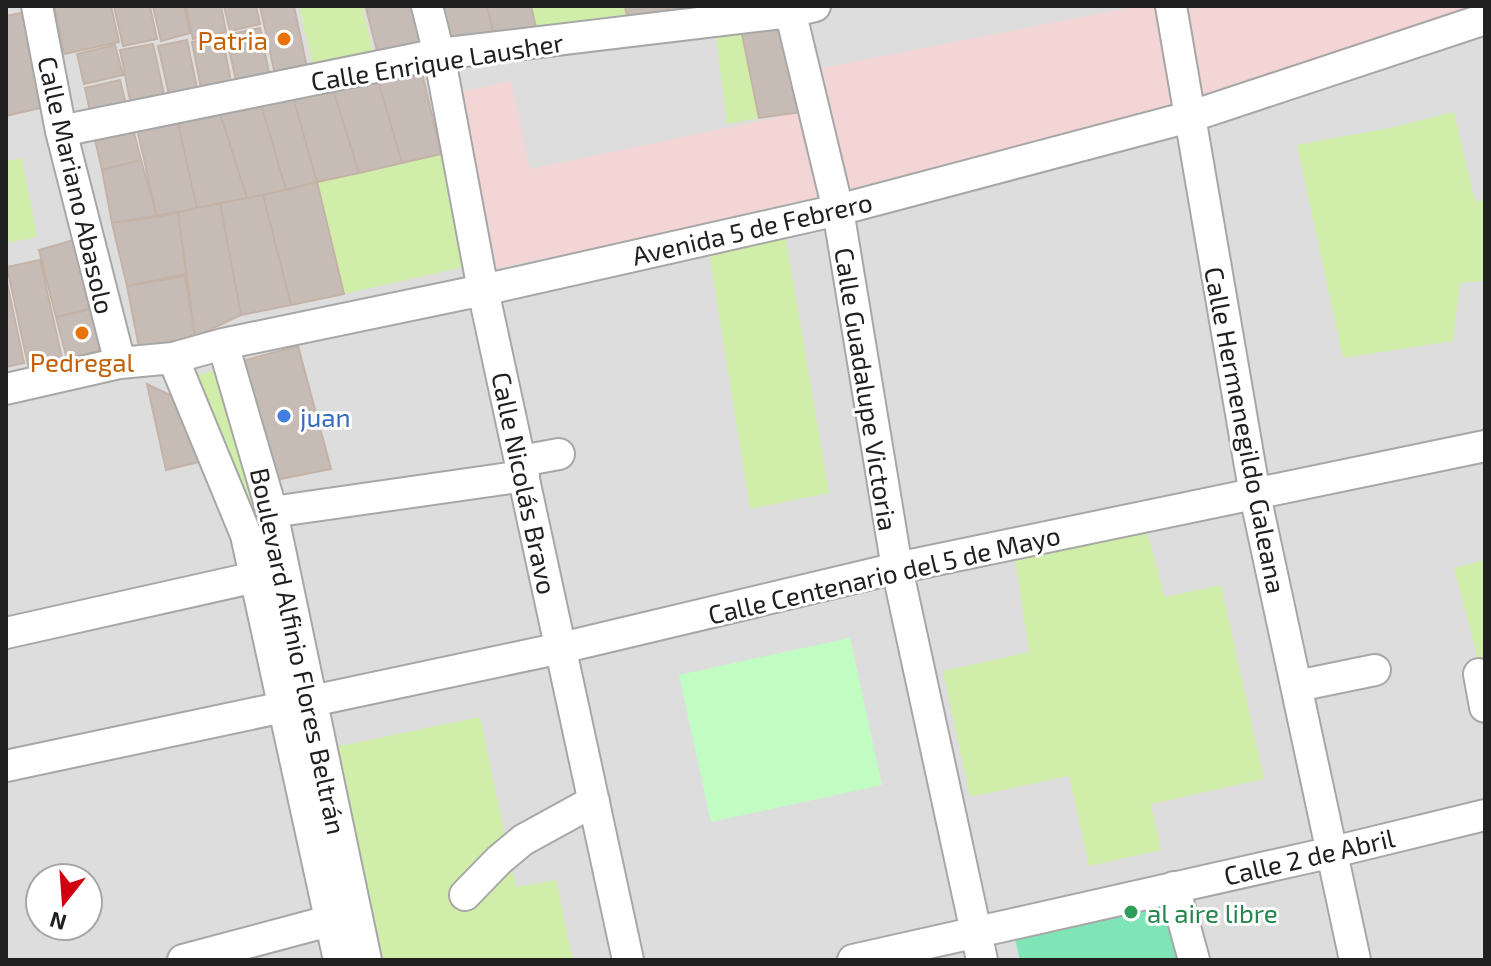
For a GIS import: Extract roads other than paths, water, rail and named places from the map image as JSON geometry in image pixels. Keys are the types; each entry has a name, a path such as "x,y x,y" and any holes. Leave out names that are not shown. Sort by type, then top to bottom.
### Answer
{"street":[{"name":"Calle Mariano Abasolo","path":"37,6 61,131 120,363"},
{"name":"Calle Nicolás Bravo","path":"427,6 439,54 483,290 628,960"},
{"name":"Calle Hermenegildo Galeana","path":"1171,6 1255,495 1355,960"},
{"name":"Calle Enrique Lausher","path":"61,131 439,54 798,8"},
{"name":"Calle Guadalupe Victoria","path":"798,8 838,210 897,568 979,946"},
{"name":"Avenida 5 de Febrero","path":"6,389 120,363 173,358 223,344 483,290 838,210 1189,117 1485,19"},
{"name":"Boulevard Alfinio Flores Beltrán","path":"223,344 272,512 329,921 339,960"},
{"name":"Boulevard Alfinio Flores Beltrán","path":"173,358 246,535 256,577 297,704 366,960"},
{"name":"Calle Centenario del 5 de Mayo","path":"6,766 561,648 897,568 1485,446"},
{"path":"272,512 523,469 559,454"},
{"path":"6,633 256,577"},
{"path":"1297,686 1375,670"},
{"path":"1479,674 1485,707"},
{"path":"465,895 523,840 594,801"},
{"name":"Calle 2 de Abril","path":"853,960 979,946 1174,887 1485,815"},
{"path":"1174,887 1194,960"},
{"path":"183,960 329,921"}],"place":[{"name":"Patria","path":"284,39"},
{"name":"Pedregal","path":"82,333"},
{"name":"juan","path":"284,416"},
{"name":"al aire libre","path":"1131,912"}]}
